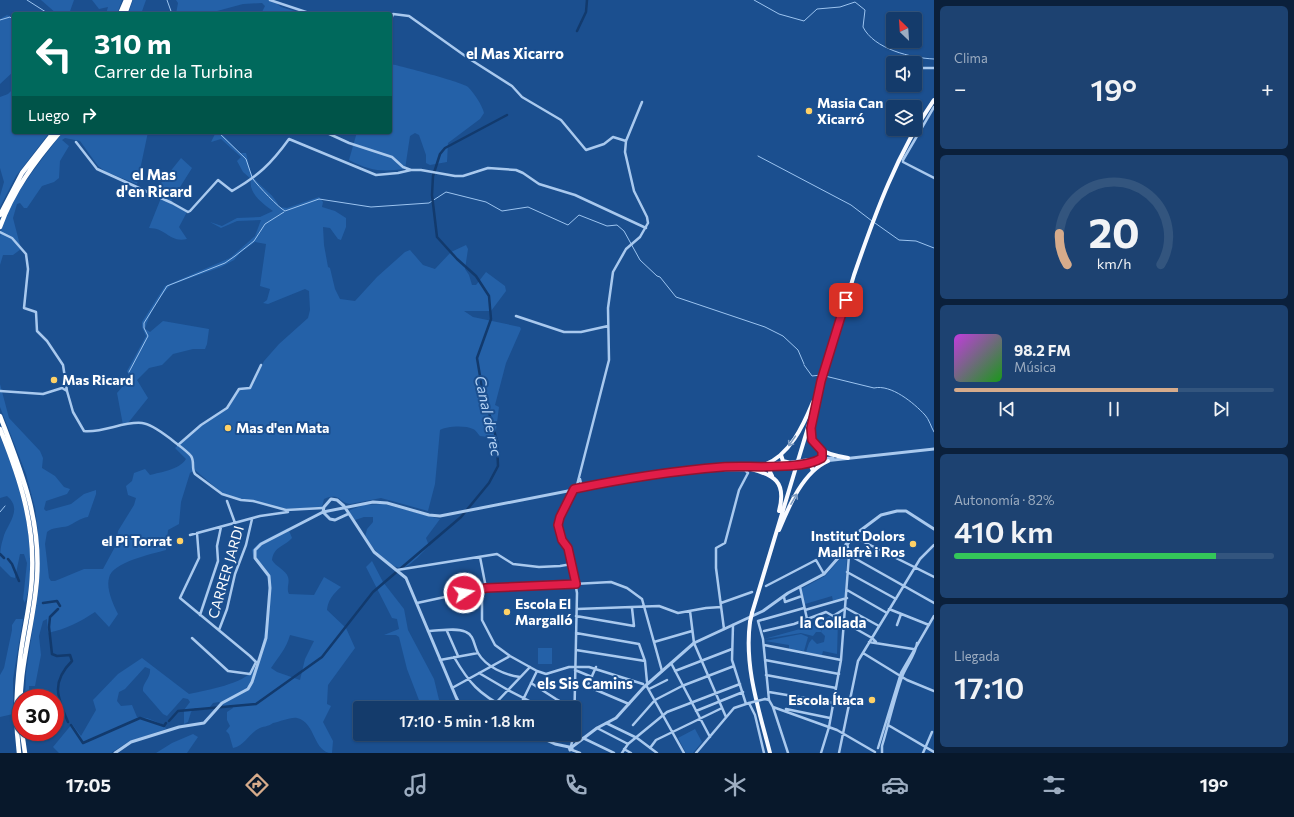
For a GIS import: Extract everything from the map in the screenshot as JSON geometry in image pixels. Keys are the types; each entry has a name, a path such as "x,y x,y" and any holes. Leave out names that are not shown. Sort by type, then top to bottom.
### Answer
{"highway":[{"path":"121,12 126,0"},
{"path":"126,12 130,0"},
{"path":"770,753 750,671 748,647 752,612 849,289 871,224 890,179 909,140 934,100"},
{"path":"0,215 22,173 52,134"},
{"path":"0,227 12,200 25,177 58,134"},
{"path":"822,380 810,433 815,445 822,451 848,458"},
{"path":"764,465 781,455 805,421 822,380"},
{"path":"0,416 25,481 36,534 37,577 22,675 22,689"},
{"path":"0,429 22,487 32,547 32,584 17,686 16,710 19,753"},
{"path":"799,461 809,462 820,459 823,455 822,451"},
{"path":"781,455 783,463"},
{"path":"771,546 786,513 813,471 828,461"},
{"path":"809,462 813,471"},
{"path":"772,476 770,472 771,467 783,463 793,464"},
{"path":"748,468 772,476 778,482 782,494 771,546"},
{"path":"23,741 25,753"}],"street":[{"path":"270,0 306,12"},
{"path":"392,17 393,14 409,16 468,58 512,86 522,97 561,120 586,150 604,144 612,137 626,141"},
{"path":"922,68 934,68"},
{"path":"582,488 580,477 609,360 608,326 610,286 613,272 626,249 640,237 646,228 647,217 634,191 626,161 626,141 642,102"},
{"path":"934,108 903,162 934,178"},
{"path":"330,134 355,145 387,155 403,167 411,170"},
{"path":"76,142 97,169 172,203 188,212 218,180 232,191 255,178 277,156 289,139 376,175 398,174 411,170 421,170 463,176 488,168 516,170 539,184 575,195 646,228"},
{"path":"0,232 12,238 26,254 28,269 24,308 36,312 37,331 47,341 62,365 67,392 73,412 84,431 100,431 142,423 161,432 178,445 192,458 195,474 222,494 241,500 253,501 290,511"},
{"path":"516,316 564,332 581,332 608,326"},
{"path":"178,445 201,425 227,408 239,388 250,388 262,365"},
{"path":"0,391 43,394 62,388 67,392"},
{"path":"809,462 820,459 848,458 934,449"},
{"path":"740,467 771,467 828,461 842,458"},
{"path":"793,464 799,461"},
{"path":"115,753 131,742 178,727 204,723 222,703 248,689 266,638 270,580 266,572 255,558 255,550 261,544 323,512 380,502 434,516 467,511 639,477 724,467 783,463"},
{"path":"724,467 724,470 745,470 748,473 739,490 725,543 716,548 724,629"},
{"path":"580,482 588,486"},
{"path":"574,701 577,609 576,584 568,548 562,540 558,525 560,517 580,482"},
{"path":"328,518 323,512 323,508 326,503 331,499 341,503 374,552 406,578 458,701"},
{"path":"227,501 235,523"},
{"path":"190,535 290,511 323,508"},
{"path":"342,515 345,508"},
{"path":"570,749 597,728 616,718 646,684 694,643 763,611 784,596 824,574 843,552 852,536 885,513 906,511 934,529"},
{"path":"310,519 324,517 335,520 342,515 348,514"},
{"name":"CARRER JARDI","path":"219,630 235,574 246,545 252,519"},
{"path":"200,615 218,561 217,546 221,527"},
{"path":"197,533 199,558 180,596 200,615 257,662"},
{"path":"852,536 934,577"},
{"path":"821,753 829,727 841,660 849,555 847,544"},
{"path":"839,753 858,661 915,567 934,545"},
{"path":"843,552 934,603"},
{"path":"397,570 497,554 513,564 539,567 572,564"},
{"path":"480,557 484,589 482,620 495,645 510,656 537,671 546,674 596,667 620,678 646,684"},
{"path":"766,586 816,560 824,574"},
{"path":"847,572 896,599"},
{"path":"417,603 484,589 605,582 617,584 639,596 645,608 662,671"},
{"path":"800,587 807,619"},
{"path":"847,590 887,613"},
{"path":"577,609 645,608 659,606 678,613 721,605 752,592"},
{"path":"784,596 785,602 802,596"},
{"path":"788,753 773,707 768,699 769,692 766,676 764,646 758,621 846,598"},
{"path":"576,616 634,626 632,608"},
{"path":"832,616 846,608"},
{"path":"846,608 879,626"},
{"path":"889,609 929,625"},
{"path":"690,611 694,643 726,717"},
{"path":"764,631 826,612 872,638 876,642"},
{"path":"897,625 901,614"},
{"path":"879,751 901,676 913,649 934,616"},
{"path":"733,625 732,649 734,666 747,703 755,715 764,753"},
{"path":"428,631 467,632 472,637 478,653 485,662 510,675 520,677"},
{"path":"447,631 458,656"},
{"path":"654,642 692,631"},
{"path":"576,633 639,644 644,661 646,684 648,689 684,753"},
{"path":"192,638 228,671 250,674 257,662"},
{"path":"879,751 888,725 901,676 918,648 918,641"},
{"path":"869,642 913,649"},
{"path":"764,646 841,660"},
{"path":"675,671 732,649"},
{"path":"576,650 644,661"},
{"path":"440,660 478,653"},
{"path":"862,654 901,676 934,691"},
{"path":"452,688 510,656"},
{"path":"454,657 467,680 493,701"},
{"path":"765,660 839,674"},
{"path":"671,663 710,736"},
{"path":"634,725 655,700 682,686 734,666"},
{"path":"498,701 530,667"},
{"path":"596,667 588,685 589,687 629,704"},
{"path":"575,669 592,677"},
{"path":"522,701 537,671"},
{"path":"479,673 530,701"},
{"path":"766,676 836,688"},
{"path":"648,689 667,680"},
{"path":"531,683 562,701"},
{"path":"622,753 628,744 663,715 691,702 740,684"},
{"path":"696,711 743,692"},
{"path":"769,692 834,703"},
{"path":"696,753 734,708 747,703 768,699"},
{"path":"773,707 829,727 879,751"},
{"path":"650,748 656,740 722,708"},
{"path":"808,720 786,709 830,718"},
{"path":"606,723 637,738 657,753"},
{"path":"888,725 934,752"},
{"path":"597,728 628,744"},
{"path":"923,753 932,732"},
{"path":"583,738 614,753"},
{"path":"550,741 579,753"},
{"path":"624,749 631,753"}],"shaded area":[{"path":"41,0 74,0 70,12 55,12"},
{"path":"92,0 122,0 118,12 107,12 108,7 99,9"},
{"path":"133,0 146,0 142,12 129,12"},
{"path":"176,0 273,0 281,7 297,12 262,12 265,6 262,3 243,4 213,12 176,12 178,3"},
{"path":"7,15 12,17 12,73 0,84 0,19"},
{"path":"392,64 431,74 468,87 480,103 483,110 484,113 480,119 448,143 447,162 430,165 426,163 426,155 419,135 415,133 410,136 405,169 376,170 349,160 356,134 392,134"},
{"path":"12,90 12,134 48,134 16,176 0,207 0,196 4,182 0,168 0,97 8,94"},
{"path":"61,134 148,134 137,184 106,172 98,166 80,141 65,138 62,140 69,146 60,161 59,178 54,182 42,186 27,208 24,208 20,203 17,204 13,218 21,249 13,255 3,255 0,265 0,237 3,224 16,196 35,168"},
{"path":"215,134 222,134 240,153 246,153 252,175 271,194 279,207 287,208 319,197 323,202 322,207 335,211 346,218 346,227 341,240 338,239 330,228 323,227 324,245 328,267 330,268 335,289 340,299 355,301 377,277 405,252 410,250 423,265 435,269 451,252 466,245 468,249 465,269 469,275 472,285 476,285 486,272 505,286 506,291 491,311 464,311 473,317 520,327 521,329 506,363 495,405 499,407 495,438 480,436 476,431 466,427 451,427 440,430 435,484 428,511 381,498 350,504 336,497 324,499 322,507 287,509 240,499 222,493 195,470 190,473 181,502 179,524 168,530 166,550 143,556 125,563 117,567 112,572 109,578 108,587 118,614 109,627 95,612 73,625 48,633 47,619 43,621 39,636 41,655 35,686 29,686 29,689 25,689 26,673 39,586 38,532 35,508 26,474 0,407 0,384 9,418 40,451 43,458 42,468 55,476 64,487 70,489 67,494 46,501 44,509 46,511 71,504 84,494 96,490 88,517 80,519 68,526 54,528 47,532 45,544 49,578 51,581 55,581 84,569 103,569 116,545 118,531 134,505 136,498 128,495 126,486 132,481 134,473 145,469 150,475 170,470 183,463 186,459 175,448 202,424 229,407 239,390 250,389 264,361 279,344 308,318 310,310 309,291 305,289 268,304 263,303 267,300 270,289 260,286 266,244 255,242 240,253 234,260 221,267 171,285 155,305 145,329 150,332 163,321 209,329 207,344 205,349 193,349 173,354 162,365 149,368 137,380 148,398 128,423 123,425 117,393 130,378 127,371 146,336 142,327 142,322 165,286 230,258 255,236 261,220 237,221 221,228 210,222 222,226 237,218 260,217 273,211 257,198 254,193 251,179 243,172 237,161 241,157 221,139 211,142"},
{"path":"181,158 192,168 170,203 187,212 179,227 187,239 181,240 176,239 160,230 149,228 161,198 153,193"},
{"path":"0,436 15,475 26,518 31,562 25,603 23,599 27,563 24,554 20,554 15,578 11,577 0,566 2,542 12,518 14,507 12,501 7,496 0,498"},
{"path":"384,504 440,519 426,538 429,546 414,561 405,567 400,568 394,566 382,558 365,537 367,529 373,522 373,517 364,517 355,520 349,513 350,510 364,505"},
{"path":"288,528 292,538 277,549 272,560 287,575 289,594 314,595 324,577 341,587 331,597 327,610 346,628 355,648 328,685 327,704 331,706 323,722 333,741 332,753 326,752 321,748 308,725 297,718 273,723 260,728 240,745 233,748 229,734 226,731 230,726 227,720 227,712 233,708 232,705 224,707 219,702 213,703 210,707 204,710 195,708 191,712 188,722 184,724 184,710 190,702 188,699 183,698 167,716 163,714 143,691 150,672 150,669 145,667 125,689 119,692 117,701 121,706 132,705 137,717 147,718 164,725 166,729 128,742 111,753 59,753 53,747 58,741 64,741 64,734 72,724 81,736 96,710 93,700 118,674 142,658 189,694 224,686 242,679 254,669 261,652 266,625 269,586 268,579 256,562 252,550 259,543","holes":["290,635 314,641 305,659 300,680 277,672 271,668 284,648"]},
{"path":"844,554 847,555 845,597 833,601 832,596 805,604 801,589 825,576"},
{"path":"372,561 383,582 404,609 408,630 434,679 439,701 419,701 407,669 399,637 396,635 384,635 399,629 397,619 392,618 366,567"},
{"path":"829,616 831,617 823,624 821,632 816,632 813,636 801,633 764,639 818,624"},
{"path":"832,618 838,621 837,654 823,651 822,655 806,652 812,639 817,644 824,642 825,636 821,632 824,626"},
{"path":"16,619 23,619 13,679 12,714 0,717 0,675 4,668 12,625"},
{"path":"801,634 808,637 804,651 789,649 789,645 765,641"},
{"path":"538,648 552,648 552,664 538,664"},
{"path":"695,729 702,742 693,753 686,753 678,738"},
{"path":"193,734 198,737 187,753 156,753 172,743"}],"waterway":[{"path":"27,0 46,12"},
{"path":"167,0 171,12"},
{"name":"Canal de rec","path":"577,31 586,12 587,0"},
{"path":"754,0 779,14 804,21 817,9 840,7 855,2 865,10 863,27 868,35 884,47 915,57 934,59"},
{"path":"0,20 10,17 12,19"},
{"name":"Canal de rec","path":"169,721 178,711 256,704 322,657 373,592 461,517 489,483 498,466 497,441 482,388 477,358 491,319 489,296 476,276 457,259 437,237 432,195 433,176 440,154 445,148 507,115"},
{"path":"220,134 246,159 252,177"},
{"path":"758,156 851,205 872,221"},
{"path":"253,179 259,187 285,211 319,199 371,207 429,203 446,192 486,202 502,211 528,207 568,225 579,215 607,226 617,225 624,231 640,260 660,277 676,297 765,327 783,336 798,350 804,364"},
{"path":"129,372 148,336 144,328 144,323 167,286 225,263 254,241 265,224 284,212"},
{"path":"875,223 899,240 916,241 934,248"},
{"path":"804,365 812,376 821,375"},
{"path":"825,376 874,388 888,389 895,392 909,400 925,415 934,432"},
{"path":"0,512 5,506"},
{"name":"Canal de rec","path":"0,554 4,558"},
{"name":"Canal de rec","path":"8,559 12,564 19,581"},
{"name":"Canal de rec","path":"43,603 57,601 60,606"},
{"name":"Canal de rec","path":"58,609 50,617 49,627 52,654 57,656 70,655 72,661 61,676 58,690 61,705 68,722"},
{"name":"Canal de rec","path":"71,725 83,743 140,718 164,726 166,723"}],"place":[{"name":"Masia Can Xicarró","path":"809,111"},
{"name":"Mas Ricard","path":"54,380"},
{"name":"Mas d'en Mata","path":"228,428"},
{"name":"el Pi Torrat","path":"180,541"},
{"name":"Institut Dolors Mallafrè i Ros","path":"913,544"},
{"name":"Escola El Margalló","path":"507,612"},
{"name":"Escola Ítaca","path":"872,700"}],"district":[{"name":"el Mas Xicarro","path":"515,54"},
{"name":"el Mas d'en Ricard","path":"154,184"},
{"name":"la Collada","path":"833,623"},
{"name":"els Sis Camins","path":"585,684"}],"route":[{"path":"464,593 486,588 576,584 568,548 562,540 558,525 558,521 574,489 639,477 724,467 754,468 794,464 818,461 822,458 822,451 812,440 812,420 821,381 846,300"}]}
